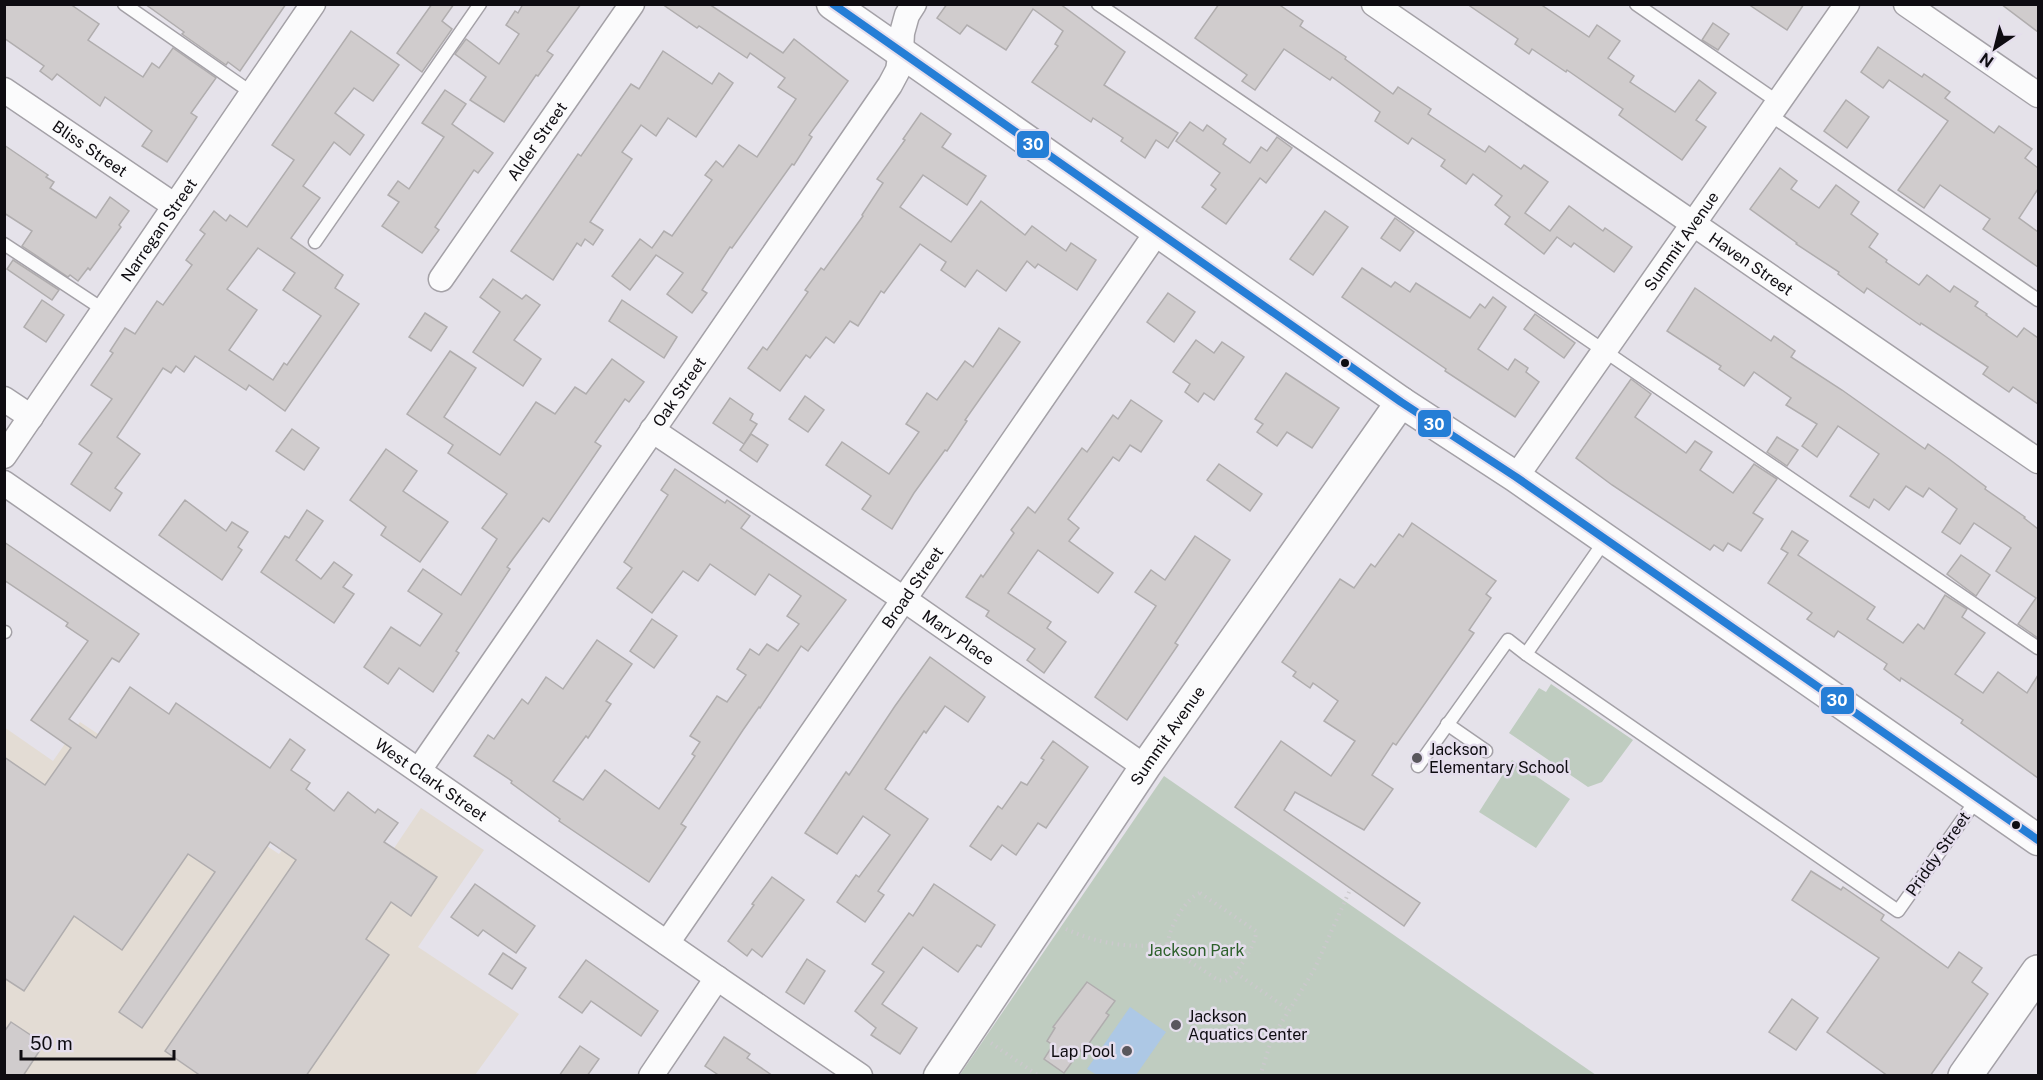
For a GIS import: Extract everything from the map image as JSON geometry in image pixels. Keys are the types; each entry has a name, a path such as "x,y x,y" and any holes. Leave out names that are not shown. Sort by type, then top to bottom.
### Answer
{"main road":[{"path":"1965,1076 2038,972"}],"street":[{"name":"Narregan Street","path":"4,456 313,4"},
{"name":"Alder Street","path":"441,279 632,4"},
{"path":"832,4 1401,402 1516,477 2038,840"},
{"name":"Oak Street","path":"419,770 890,85 898,70 902,33 907,15 914,4"},
{"name":"Haven Street","path":"1374,4 2038,460"},
{"name":"Summit Avenue","path":"1516,477 1847,4"},
{"path":"1906,4 2038,95"},
{"name":"Bliss Street","path":"4,90 175,206"},
{"name":"Broad Street","path":"667,943 1157,232"},
{"path":"4,399 31,417"},
{"name":"Summit Avenue","path":"939,1076 1145,767 1401,402"},
{"name":"Mary Place","path":"652,430 905,600 1145,767"},
{"name":"West Clark Street","path":"4,483 860,1076"},
{"path":"651,1076 717,978"}],"lane":[{"path":"124,4 252,93"},
{"path":"315,242 480,4"},
{"path":"1098,4 2038,648"},
{"path":"1636,4 1774,108 2038,300"},
{"path":"4,243 104,310"},
{"path":"1418,766 1508,640 1526,654 1606,539"},
{"name":"Priddy Street","path":"1526,654 1898,911 1978,798"},
{"path":"1448,724 1486,751"}],"path":[{"path":"1260,1076 1272,1038 1314,970 1348,891"},
{"path":"1200,893 1256,931 1254,942 1235,973 1229,979 1218,980 1169,948 1170,930 1191,898 1200,893"},
{"path":"1045,917 1069,930 1100,942 1150,947 1168,944"},
{"path":"1235,973 1289,1010"},
{"path":"970,1029 1039,1076"}],"shaded area":[{"path":"80,722 279,854 295,832 370,884 421,808 484,850 418,947 519,1014 475,1075 5,1075 4,727 53,761"}],"green space":[{"path":"1551,684 1633,740 1602,782 1588,787 1509,733 1539,688 1546,692"},
{"path":"1512,760 1570,799 1536,848 1479,812"},
{"name":"Jackson Park","path":"1164,776 1596,1075 959,1076"}],"water":[{"name":"Lap Pool","path":"1130,1007 1166,1032 1136,1075 1097,1075 1087,1069"}],"building":[{"path":"4,4 70,4 99,24 88,40 143,77 152,63 159,68 173,48 216,78 191,113 197,117 167,162 142,146 152,131 105,97 100,106 57,74 52,80 40,71 44,66 4,38"},
{"path":"145,4 286,4 240,71 228,62 226,65 182,34 184,32"},
{"path":"432,4 454,4 442,21 452,29 422,72 397,53"},
{"path":"523,4 581,4 547,51 553,55 538,76 536,75 504,122 470,100 486,77 455,54 466,39 499,64 519,34 506,25 515,11 518,13"},
{"path":"662,4 709,4 783,53 794,39 848,81 809,135 812,137 794,165 792,164 732,248 730,247 702,290 707,293 692,313 667,294 683,273 656,255 630,290 612,276 640,239 652,248 664,231 672,236 712,180 705,175 716,161 723,167 739,145 757,157 796,99 778,87 785,78 750,53 747,58"},
{"path":"947,4 1060,4 1125,52 1104,85 1178,133 1168,148 1156,140 1145,158 1121,141 1123,138 1093,118 1091,122 1032,82 1058,46 1055,44 1063,31 1033,9 1006,50 967,25 960,34 937,18"},
{"path":"1219,4 1278,4 1303,21 1300,26 1346,57 1345,59 1393,94 1398,87 1431,109 1428,114 1485,152 1489,146 1521,169 1524,165 1548,182 1525,213 1550,231 1569,206 1603,231 1605,228 1632,247 1614,272 1574,243 1571,247 1557,237 1544,254 1505,224 1510,217 1495,205 1502,196 1473,174 1466,184 1441,166 1445,160 1412,138 1408,144 1375,121 1380,112 1332,77 1330,80 1284,49 1255,90 1242,81 1247,75 1195,38"},
{"path":"1467,4 1540,4 1589,37 1597,25 1620,41 1608,58 1634,76 1630,82 1675,112 1699,80 1716,93 1696,120 1706,127 1682,160 1619,115 1623,109 1532,49 1529,54 1515,44 1518,39"},
{"path":"1748,4 1804,4 1787,30"},
{"path":"2001,4 2038,4 2038,32"},
{"path":"1713,23 1729,34 1718,50 1702,40"},
{"path":"351,31 399,65 373,101 354,88 335,113 364,135 350,155 334,142 303,186 320,198 291,238 343,275 335,288 359,304 285,411 249,385 246,390 195,356 184,372 176,366 171,373 163,368 117,437 140,454 115,488 122,493 110,511 71,484 92,453 79,444 112,399 91,385 113,353 110,351 125,328 135,334 157,301 163,305 192,265 186,260 205,234 200,230 214,211 226,221 230,215 247,227 294,160 272,145","holes":["258,248 295,273 283,290 321,316 287,365 284,363 273,380 229,350 257,310 227,289"]},
{"path":"1878,47 1922,77 1924,74 1950,92 1945,98 1994,133 1999,126 2032,149 2025,158 2038,168 2038,189 2019,218 2038,232 2038,267 1983,229 1990,219 1940,185 1924,208 1898,190 1948,121 1889,80 1883,88 1861,72"},
{"path":"663,51 712,84 719,73 733,83 696,137 668,118 656,136 641,125 622,152 632,159 590,222 603,230 593,245 585,239 581,246 577,243 553,280 511,251 578,154 581,156 631,84 639,89"},
{"path":"445,90 466,104 452,124 493,153 478,173 474,170 435,227 439,230 422,253 382,226 399,202 388,195 398,181 409,189 444,137 422,123"},
{"path":"1846,100 1869,117 1847,148 1824,131"},
{"path":"921,113 951,134 942,147 986,176 967,205 923,175 900,207 951,242 981,201 1025,235 1032,226 1066,251 1071,243 1096,260 1077,290 1038,264 1035,268 1027,261 1006,291 977,270 965,287 941,270 946,262 920,244 884,293 881,291 858,326 850,321 834,343 826,337 810,358 806,355 780,391 748,368 763,347 767,350 808,292 805,290 821,268 824,270 863,216 883,183 877,179"},
{"path":"1190,122 1203,131 1207,125 1226,139 1223,144 1250,163 1261,147 1267,151 1277,137 1292,148 1266,183 1260,178 1226,224 1202,207 1216,189 1211,185 1220,173 1176,141"},
{"path":"4,145 48,175 46,177 54,182 50,188 96,218 110,197 129,211 119,225 121,227 90,270 88,268 78,281 70,275 68,277 22,246 32,231 4,213"},
{"path":"1780,168 1797,181 1791,189 1819,208 1836,185 1859,202 1851,214 1878,234 1869,247 1919,285 1927,275 1950,292 1954,286 1978,302 1975,306 2017,337 2024,328 2038,338 2038,404 2013,387 2009,392 1983,374 1988,367 1921,323 1920,325 1867,288 1864,293 1838,274 1839,272 1796,244 1750,209"},
{"path":"1325,211 1348,227 1313,275 1290,259"},
{"path":"1395,218 1414,232 1400,251 1381,238"},
{"path":"13,260 59,290 52,300 7,269"},
{"path":"1362,268 1391,287 1395,282 1410,292 1416,283 1470,318 1480,304 1485,308 1493,297 1506,307 1478,349 1508,370 1515,359 1528,368 1526,372 1539,382 1515,417 1445,371 1446,369 1342,297"},
{"path":"493,279 522,299 526,295 540,305 514,340 541,359 523,386 473,352 500,312 480,297"},
{"path":"1695,288 1771,341 1774,336 1795,351 1791,357 1925,449 1928,444 2038,529 2038,638 2018,624 2036,598 1996,571 2011,548 1974,523 1960,544 1942,532 1957,509 1929,488 1923,497 1906,486 1889,510 1874,499 1869,508 1850,496 1879,454 1838,426 1817,457 1802,446 1817,424 1786,405 1791,398 1754,372 1744,386 1719,369 1721,366 1667,331"},
{"path":"1168,293 1195,312 1174,342 1147,322"},
{"path":"42,300 64,315 46,342 24,327"},
{"path":"622,300 677,337 664,358 609,321"},
{"path":"425,313 447,327 431,351 409,337"},
{"path":"1535,314 1575,343 1564,358 1524,329"},
{"path":"999,328 1020,342 965,420 967,421 947,451 945,450 914,493 892,529 862,509 871,496 826,465 842,442 889,474 919,432 906,424 927,393 937,400 965,361 973,367"},
{"path":"1196,340 1214,353 1222,342 1244,357 1214,400 1204,393 1198,402 1185,392 1190,384 1173,372"},
{"path":"450,351 476,368 444,417 500,455 536,402 555,414 575,387 586,394 612,359 644,382 629,402 625,399 595,442 601,446 549,522 543,518 507,567 510,569 456,651 459,653 433,692 399,668 388,684 364,667 391,627 420,646 442,614 408,591 423,569 461,595 497,539 482,528 507,494 448,453 453,445 407,414"},
{"path":"1286,373 1339,408 1312,448 1287,432 1277,446 1257,432 1263,424 1255,419"},
{"path":"1631,379 1651,394 1635,417 1686,453 1695,441 1712,452 1700,470 1733,493 1754,464 1777,479 1753,513 1763,519 1741,551 1728,543 1723,551 1714,545 1710,550 1612,485 1576,458"},
{"path":"805,396 824,410 808,432 789,419"},
{"path":"730,398 753,414 750,420 757,424 744,444 713,423"},
{"path":"1131,400 1162,421 1141,452 1130,445 1119,461 1113,457 1068,519 1079,528 1069,541 1113,573 1098,593 1038,550 1008,593 1051,622 1047,628 1066,642 1044,673 1027,660 1035,649 986,616 989,611 966,597 1014,533 1011,530 1028,507 1035,513 1082,448 1087,452 1113,415 1118,419"},
{"path":"292,429 319,448 304,470 276,451"},
{"path":"751,434 768,445 757,462 740,450"},
{"path":"1777,437 1798,450 1787,466 1767,452"},
{"path":"386,449 417,471 403,491 448,522 420,562 381,535 386,527 350,500"},
{"path":"1219,464 1262,494 1250,511 1207,480"},
{"path":"675,469 725,503 727,500 750,516 741,528 846,600 808,651 801,646 681,824 686,827 649,882 559,821 560,819 511,783 512,781 474,756 488,735 494,739 522,699 528,704 546,677 563,689 597,640 632,664 606,701 611,704 588,738 586,736 553,781 583,800 605,770 659,809 695,756 692,754 700,742 690,736 717,696 727,702 746,675 737,669 750,649 759,655 767,644 778,651 799,624 787,616 801,596 769,574 755,595 710,564 698,581 683,571 652,613 617,588 632,568 624,562 668,495 661,490"},
{"path":"185,500 226,531 232,522 248,532 238,547 242,550 222,580 159,535"},
{"path":"307,510 323,521 296,560 321,579 334,562 352,575 343,587 354,594 334,623 261,572 285,536 289,538"},
{"name":"Jackson Elementary School","path":"1412,523 1496,581 1486,594 1491,598 1469,630 1474,633 1396,745 1393,743 1372,775 1393,789 1364,830 1295,792 1284,810 1420,903 1404,926 1235,807 1281,741 1331,776 1355,741 1324,721 1338,701 1313,683 1310,688 1293,676 1296,672 1282,662 1340,579 1354,588 1371,564 1375,567 1399,534 1403,537"},
{"path":"1792,531 1808,541 1798,555 1875,607 1867,619 1903,643 1918,624 1924,629 1945,595 1967,609 1962,617 1985,633 1955,674 1983,693 1998,672 2027,693 2038,675 2038,778 1961,723 1963,720 1884,669 1887,664 1838,631 1834,637 1807,619 1812,613 1768,583 1788,553 1781,549"},
{"path":"1195,536 1230,560 1175,643 1178,645 1127,720 1095,697 1156,606 1135,592 1151,570 1165,580"},
{"path":"4,542 139,634 119,662 112,658 69,719 96,738 130,687 169,714 176,703 270,768 290,739 305,750 291,770 310,783 306,789 334,811 348,792 375,813 378,809 398,823 384,842 437,877 411,916 391,902 366,939 389,955 306,1076 201,1076 165,1051 296,860 270,842 142,1028 119,1012 215,872 188,854 122,950 74,916 24,991 4,978 4,757 45,785 71,748 31,720 88,641 66,626 68,623 4,580"},
{"path":"1961,555 1990,575 1976,596 1947,574"},
{"path":"652,619 677,636 654,668 630,651"},
{"path":"930,657 985,697 968,722 945,706 926,733 924,731 885,789 928,819 878,891 884,895 865,922 837,902 856,875 859,877 890,835 863,816 837,854 805,833 846,772 849,775"},
{"path":"1053,741 1088,767 1046,828 1038,823 1016,855 1002,845 991,860 970,846 998,806 1002,809 1021,782 1027,785 1044,760 1041,758"},
{"path":"1811,871 1841,890 1843,887 1884,915 1881,920 1948,968 1959,952 1982,968 1972,982 1988,994 1930,1076 1888,1076 1827,1032 1879,958 1792,900"},
{"path":"772,877 804,900 762,957 752,949 747,956 728,941"},
{"path":"475,884 535,926 516,953 483,930 478,936 451,917"},
{"path":"934,884 995,925 981,947 977,945 958,972 923,947 882,1004 917,1028 900,1054 871,1035 876,1028 855,1011 884,972 872,964 909,913 913,916"},
{"path":"503,953 526,968 512,989 489,974"},
{"path":"807,959 825,971 804,1004 786,992"},
{"path":"586,960 658,1011 641,1036 591,1001 582,1013 559,997"},
{"path":"1087,982 1115,1001 1106,1013 1109,1015 1085,1049 1083,1047 1064,1073 1044,1059 1053,1045 1047,1041 1055,1028 1053,1027"},
{"path":"1792,999 1818,1018 1796,1050 1769,1032"},
{"path":"11,1022 44,1044 23,1076 4,1076 4,1032"},
{"path":"724,1037 750,1054 747,1058 773,1076 720,1076 705,1066"},
{"path":"580,1046 599,1059 587,1076 559,1076"}],"transit line":[{"name":"30","path":"833,4 1401,402 1516,477 2038,840"}],"place":[{"name":"Jackson Elementary School","path":"1417,758"},
{"name":"Jackson Aquatics Center","path":"1176,1025"},
{"name":"Lap Pool","path":"1127,1051"}]}
